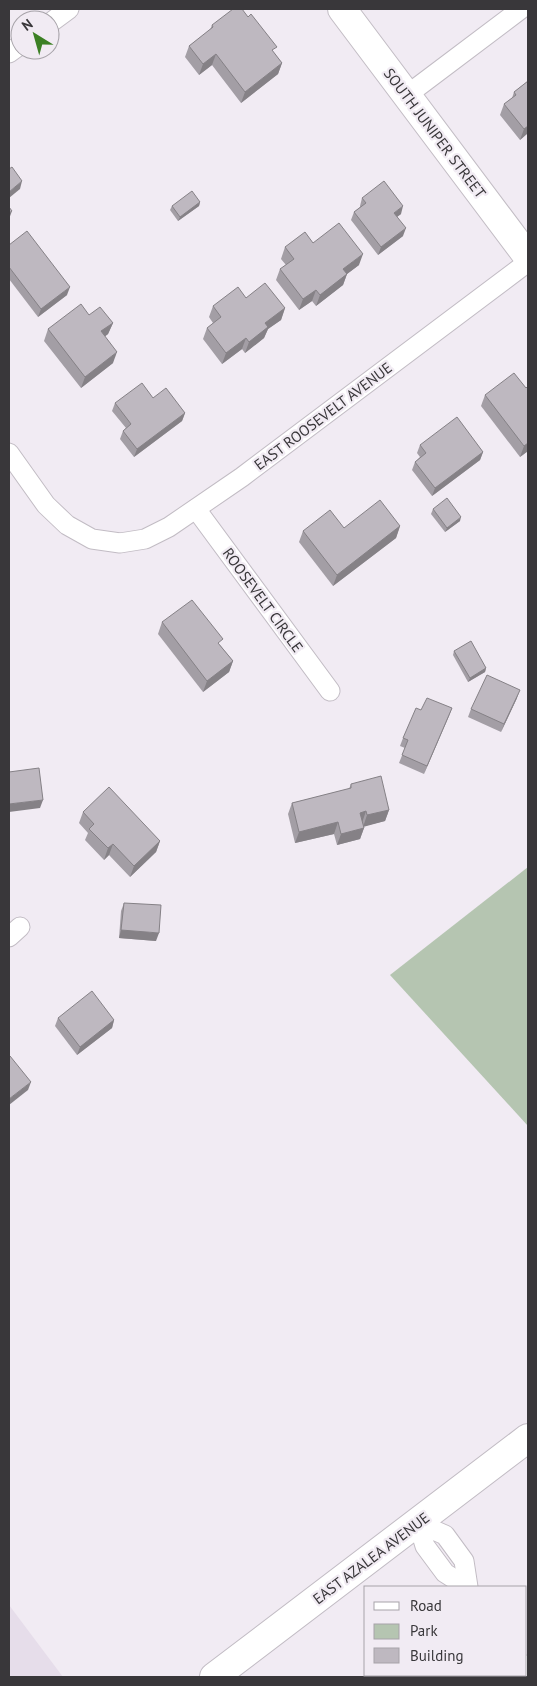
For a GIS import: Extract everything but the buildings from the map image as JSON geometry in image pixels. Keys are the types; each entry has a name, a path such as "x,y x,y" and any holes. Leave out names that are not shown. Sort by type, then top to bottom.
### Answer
{"street":[{"name":"SOUTH JUNIPER STREET","path":"342,9 528,257"},
{"path":"407,95 521,9"},
{"name":"EAST ROOSEVELT AVENUE","path":"9,453 46,505 67,525 92,539 120,543 145,539 168,527 242,477 528,262"},
{"name":"ROOSEVELT CIRCLE","path":"196,509 330,691"},
{"name":"EAST AZALEA AVENUE","path":"214,1677 528,1438"},
{"path":"418,1523 425,1546 445,1573 466,1586"}],"shaded area":[{"path":"9,1605 63,1677 9,1677"}],"green space":[{"path":"528,867 528,1126 390,975"}]}
